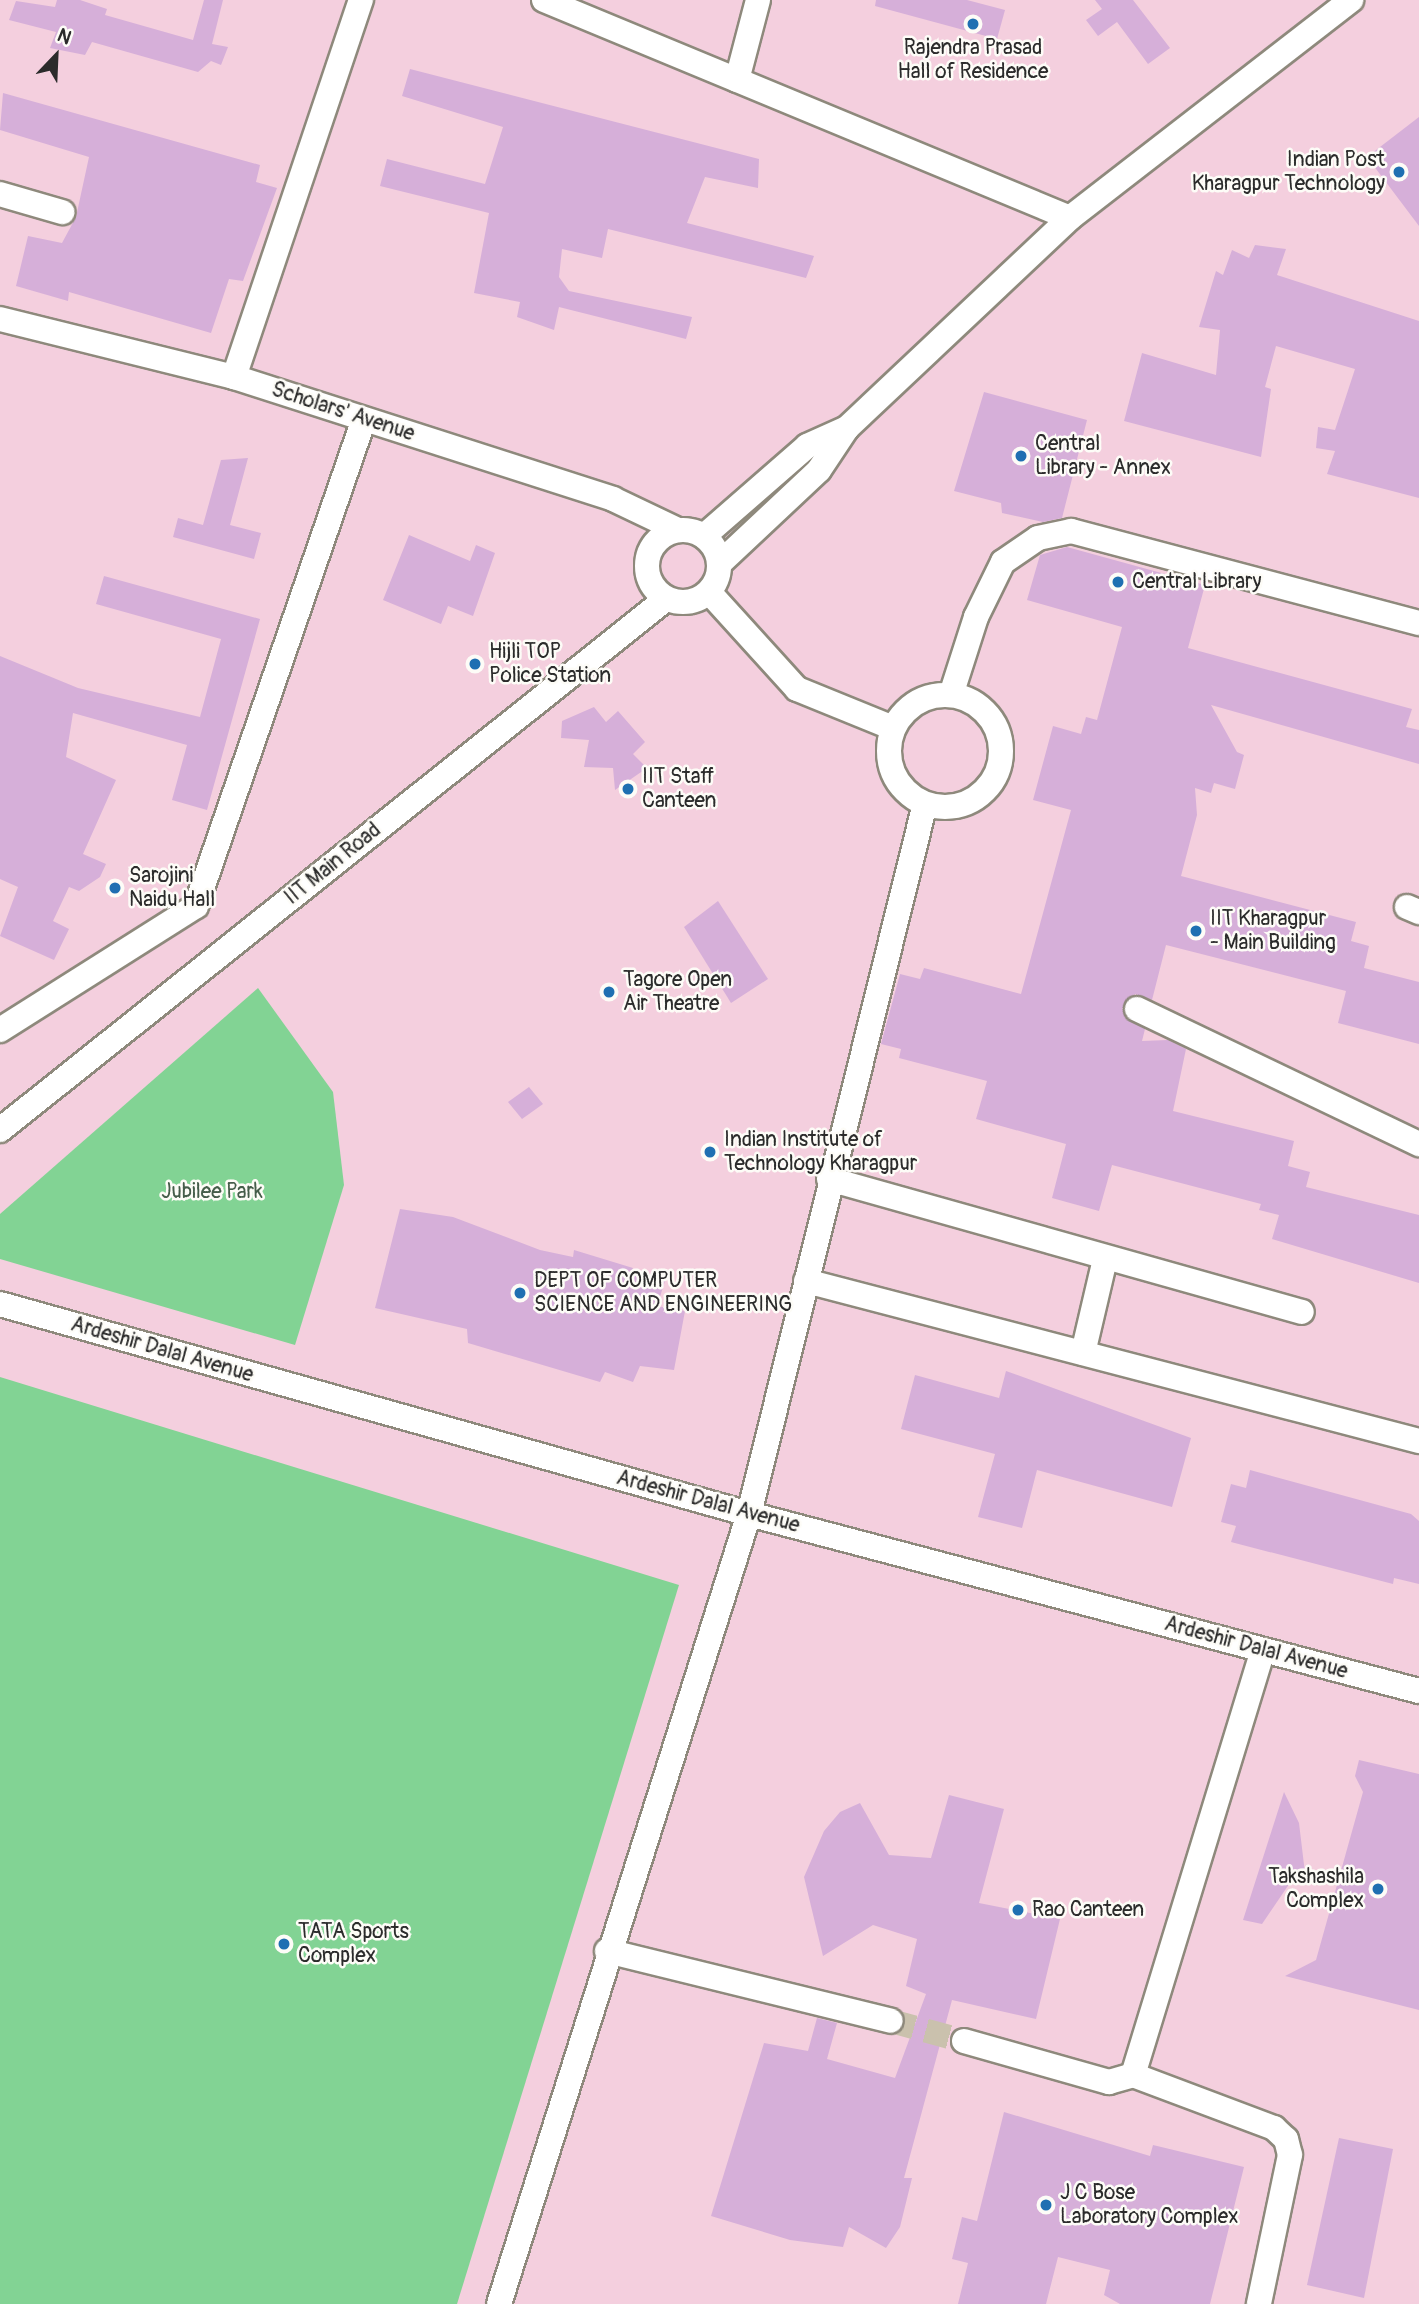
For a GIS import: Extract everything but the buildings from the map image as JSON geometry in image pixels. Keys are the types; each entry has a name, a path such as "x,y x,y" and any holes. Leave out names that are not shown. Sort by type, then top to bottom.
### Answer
{"street":[{"path":"234,377 360,0"},
{"path":"544,0 1070,218"},
{"path":"737,79 758,0"},
{"path":"719,564 704,536 678,530 658,540 647,560 650,583 666,599 689,602 709,592 719,564 819,470 847,428 1070,218 1351,0"},
{"path":"0,194 62,212"},
{"name":"Scholars' Avenue","path":"0,319 234,377 635,506 678,530"},
{"path":"0,1030 196,906 364,419"},
{"path":"704,536 807,446 847,428"},
{"path":"951,695 976,617 1003,562 1038,538 1071,531 1419,623"},
{"path":"709,592 797,689 893,728"},
{"name":"IIT Main Road","path":"0,1130 666,599"},
{"path":"951,695 984,711 995,726 1000,764 993,781 963,804 925,804 897,780 889,745 893,728 917,702 951,695"},
{"path":"499,2304 607,1951 749,1514 829,1179 925,804"},
{"path":"1137,1009 1419,1144"},
{"path":"829,1179 1105,1259 1302,1312"},
{"path":"1083,1353 1105,1259"},
{"path":"806,1281 1419,1441"},
{"name":"Ardeshir Dalal Avenue","path":"0,1304 749,1514 1419,1691"},
{"path":"1133,2075 1263,1650"},
{"path":"607,1951 891,2021"},
{"path":"964,2041 1108,2082 1133,2075 1274,2128 1286,2139 1290,2155 1259,2304"}],"shaded area":[{"name":"Indian Institute of Technology Kharagpur","path":"0,0 1419,0 1419,2304 0,2304"}],"green space":[{"name":"Jubilee Park","path":"258,988 333,1092 344,1185 295,1345 0,1259 0,1214"},
{"name":"TATA Sports Complex","path":"0,1377 679,1585 457,2304 0,2304"}],"tunnel":[{"path":"891,2021 964,2041"}],"place":[{"name":"Rajendra Prasad Hall of Residence","path":"973,24"},
{"name":"Indian Post Kharagpur Technology","path":"1399,172"},
{"name":"Central Library - Annex","path":"1021,456"},
{"name":"Central Library","path":"1118,582"},
{"name":"Hijli TOP Police Station","path":"475,664"},
{"name":"IIT Staff Canteen","path":"628,789"},
{"name":"Sarojini Naidu Hall","path":"115,888"},
{"name":"IIT Kharagpur - Main Building","path":"1196,931"},
{"name":"Tagore Open Air Theatre","path":"609,992"},
{"name":"Indian Institute of Technology Kharagpur","path":"710,1152"},
{"name":"DEPT OF COMPUTER SCIENCE AND ENGINEERING","path":"520,1293"},
{"name":"Takshashila Complex","path":"1378,1889"},
{"name":"Rao Canteen","path":"1018,1910"},
{"name":"TATA Sports Complex","path":"284,1944"},
{"name":"J C Bose Laboratory Complex","path":"1046,2205"}]}
